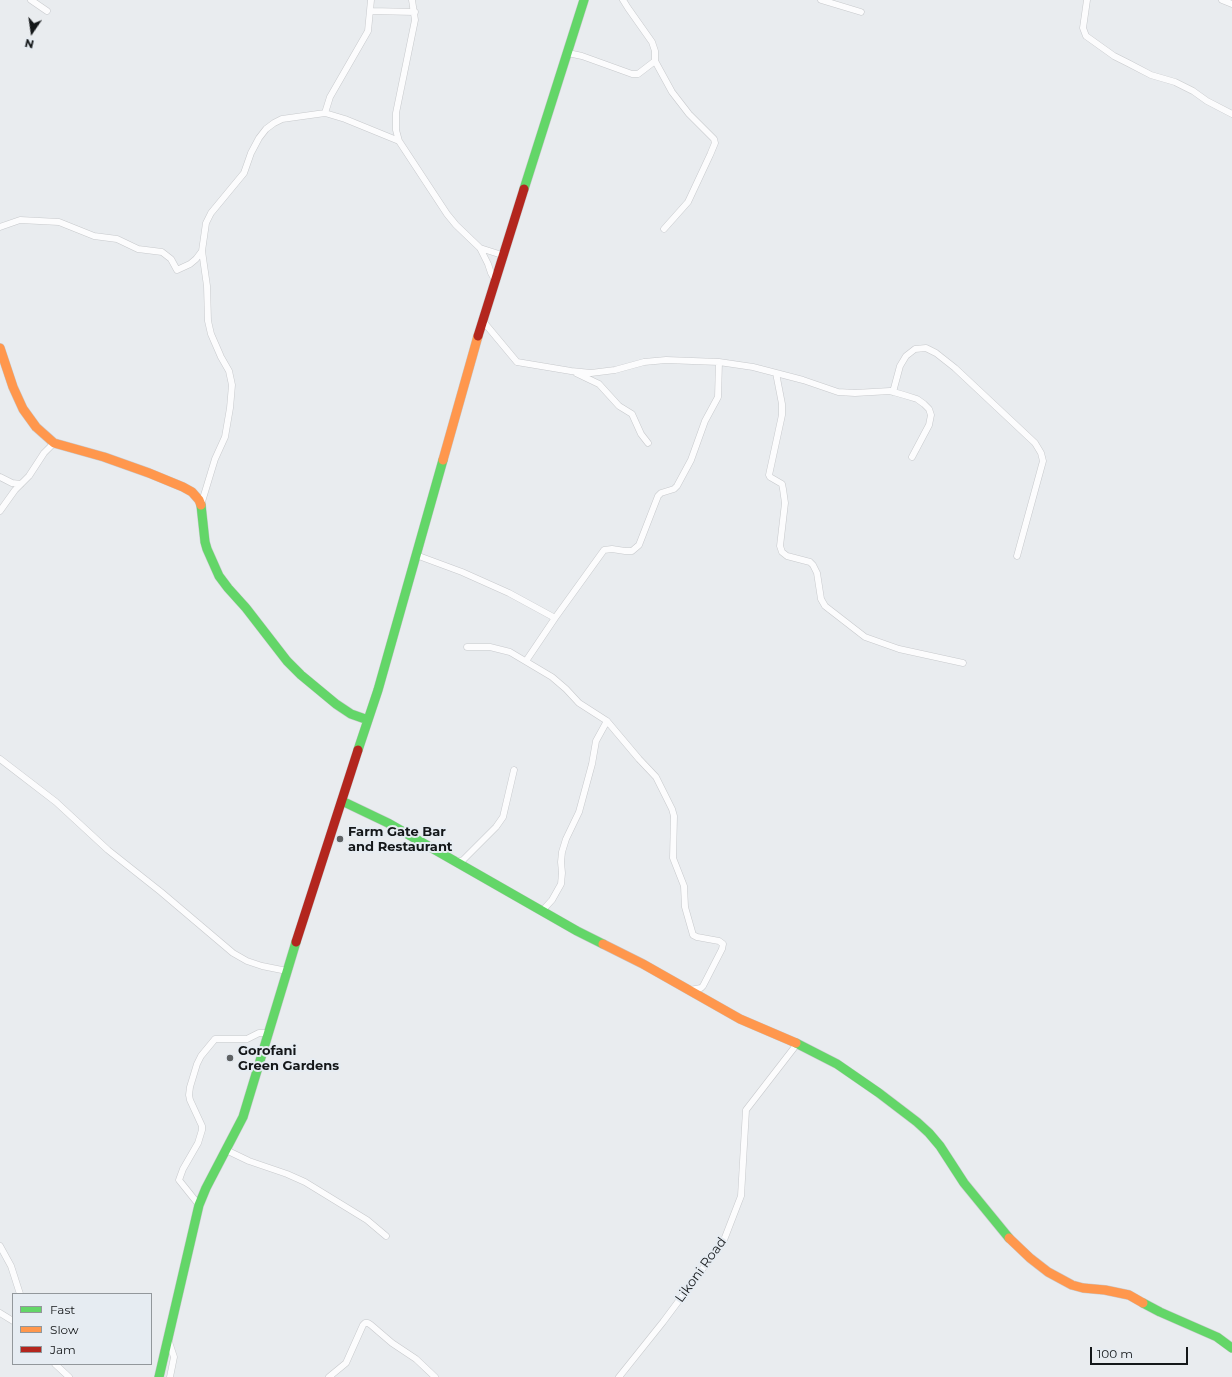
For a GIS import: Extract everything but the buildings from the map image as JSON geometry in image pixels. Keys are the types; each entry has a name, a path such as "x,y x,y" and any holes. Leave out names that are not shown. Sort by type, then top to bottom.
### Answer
{"street":[{"path":"31,0 47,11"},
{"path":"325,113 330,97 361,43 366,37 371,11 371,0"},
{"path":"412,0 415,20 396,113 396,130 399,141 447,214 456,225 480,248 488,264 490,273 496,281"},
{"path":"159,1377 199,1205 206,1188 243,1117 287,971 378,690 482,320 496,281 502,255 584,0"},
{"path":"623,0 652,42 655,51 655,61 672,92 688,114 714,139 715,143 688,202 671,223 664,229"},
{"path":"821,0 861,12"},
{"path":"1087,0 1083,28 1086,36 1121,60 1151,74 1175,82 1232,114"},
{"path":"1222,0 1232,4"},
{"path":"371,11 415,12"},
{"path":"568,53 582,56 632,74 638,74 655,61"},
{"path":"201,505 215,459 224,437 230,408 232,385 229,371 221,358 211,334 208,321 207,286 202,251 206,223 211,213 244,173 251,153 259,138 266,129 282,119 325,113 345,119 399,141"},
{"path":"0,226 20,220 59,222 94,236 117,239 138,248 162,252 171,259 177,270 190,264 202,251"},
{"path":"480,248 502,255"},
{"path":"482,320 517,362 573,372 591,373 615,370 644,362 666,360 719,362 753,367 803,380 843,393 883,391 893,392 917,399 929,410 930,415 928,425 912,457"},
{"path":"0,348 13,387 26,414 36,427 54,443 104,457 183,487 192,492 199,500 201,505 207,549 219,576 228,588 301,675 336,704 351,714 368,720"},
{"path":"893,392 900,366 906,356 915,349 926,348 936,353 955,368 1035,443 1041,453 1043,461 1017,556"},
{"path":"526,661 604,550 612,549 632,551 640,545 658,496 661,493 674,489 677,486 691,460 705,421 718,397 719,362"},
{"path":"573,372 599,384 618,406 632,414 640,434 648,443"},
{"path":"776,373 782,404 782,415 769,475 782,484 784,488 786,503 780,546 782,552 787,556 810,562 817,573 821,599 825,606 865,637 899,649 963,663"},
{"path":"0,511 15,490 29,476 44,454 54,443"},
{"path":"0,477 12,483 21,484"},
{"path":"12,483 15,490"},
{"path":"416,556 462,572 509,593 555,618"},
{"path":"467,647 490,647 510,652 552,676 579,703 607,721 656,777 672,809 674,826 673,858 684,886 686,907 693,934 697,937 719,941 723,944 704,986 690,990"},
{"path":"542,911 552,900 561,884 562,874 560,862 562,852 566,839 579,812 592,764 596,741 607,721"},
{"path":"0,758 56,802 108,850 161,892 233,953 247,961 262,966 287,971"},
{"path":"452,860 462,861 496,827 503,817 514,770"},
{"path":"342,801 388,823 577,931 643,964 740,1019 797,1044 837,1064 917,1122 940,1146 964,1183 1008,1237 1030,1258 1048,1272 1072,1285 1129,1295 1160,1312 1217,1337 1232,1348"},
{"path":"199,1205 179,1180 183,1169 198,1143 202,1130 202,1126 190,1100 189,1094 197,1064 201,1056 215,1039 246,1039 259,1033 269,1033"},
{"name":"Likoni Road","path":"619,1377 663,1322 724,1240 741,1196 746,1110 797,1044"},
{"path":"226,1150 250,1162 287,1174 305,1182 362,1216 386,1236"},
{"path":"0,1246 11,1266 20,1293"},
{"path":"0,1313 12,1320"},
{"path":"329,1377 346,1363 363,1325 368,1323 392,1343 416,1359 435,1377"},
{"path":"168,1341 174,1357 170,1377"},
{"path":"56,1365 69,1377"}],"traffic: fast":[{"path":"524,189 584,0"},
{"path":"358,750 378,690 443,460"},
{"path":"201,505 207,549 219,576 228,588 246,608 287,661 301,675 336,704 351,714 368,720"},
{"path":"342,801 388,823 577,931 603,944"},
{"path":"159,1377 199,1205 206,1188 243,1117 296,942"},
{"path":"796,1043 837,1064 917,1122 940,1146 964,1183 1009,1238"},
{"path":"1143,1303 1217,1337 1232,1348"}],"traffic: slow":[{"path":"443,460 478,336"},
{"path":"0,348 13,387 23,409 36,427 54,443 104,457 183,487 192,492 199,500 201,505"},
{"path":"603,944 643,964 740,1019 796,1043"},
{"path":"1009,1238 1030,1258 1048,1272 1072,1285 1129,1295 1143,1303"}],"traffic: jam":[{"path":"478,336 524,189"},
{"path":"296,942 358,750"}],"place":[{"name":"Farm Gate Bar and Restaurant","path":"340,839"},
{"name":"Gorofani Green Gardens","path":"230,1058"}]}
